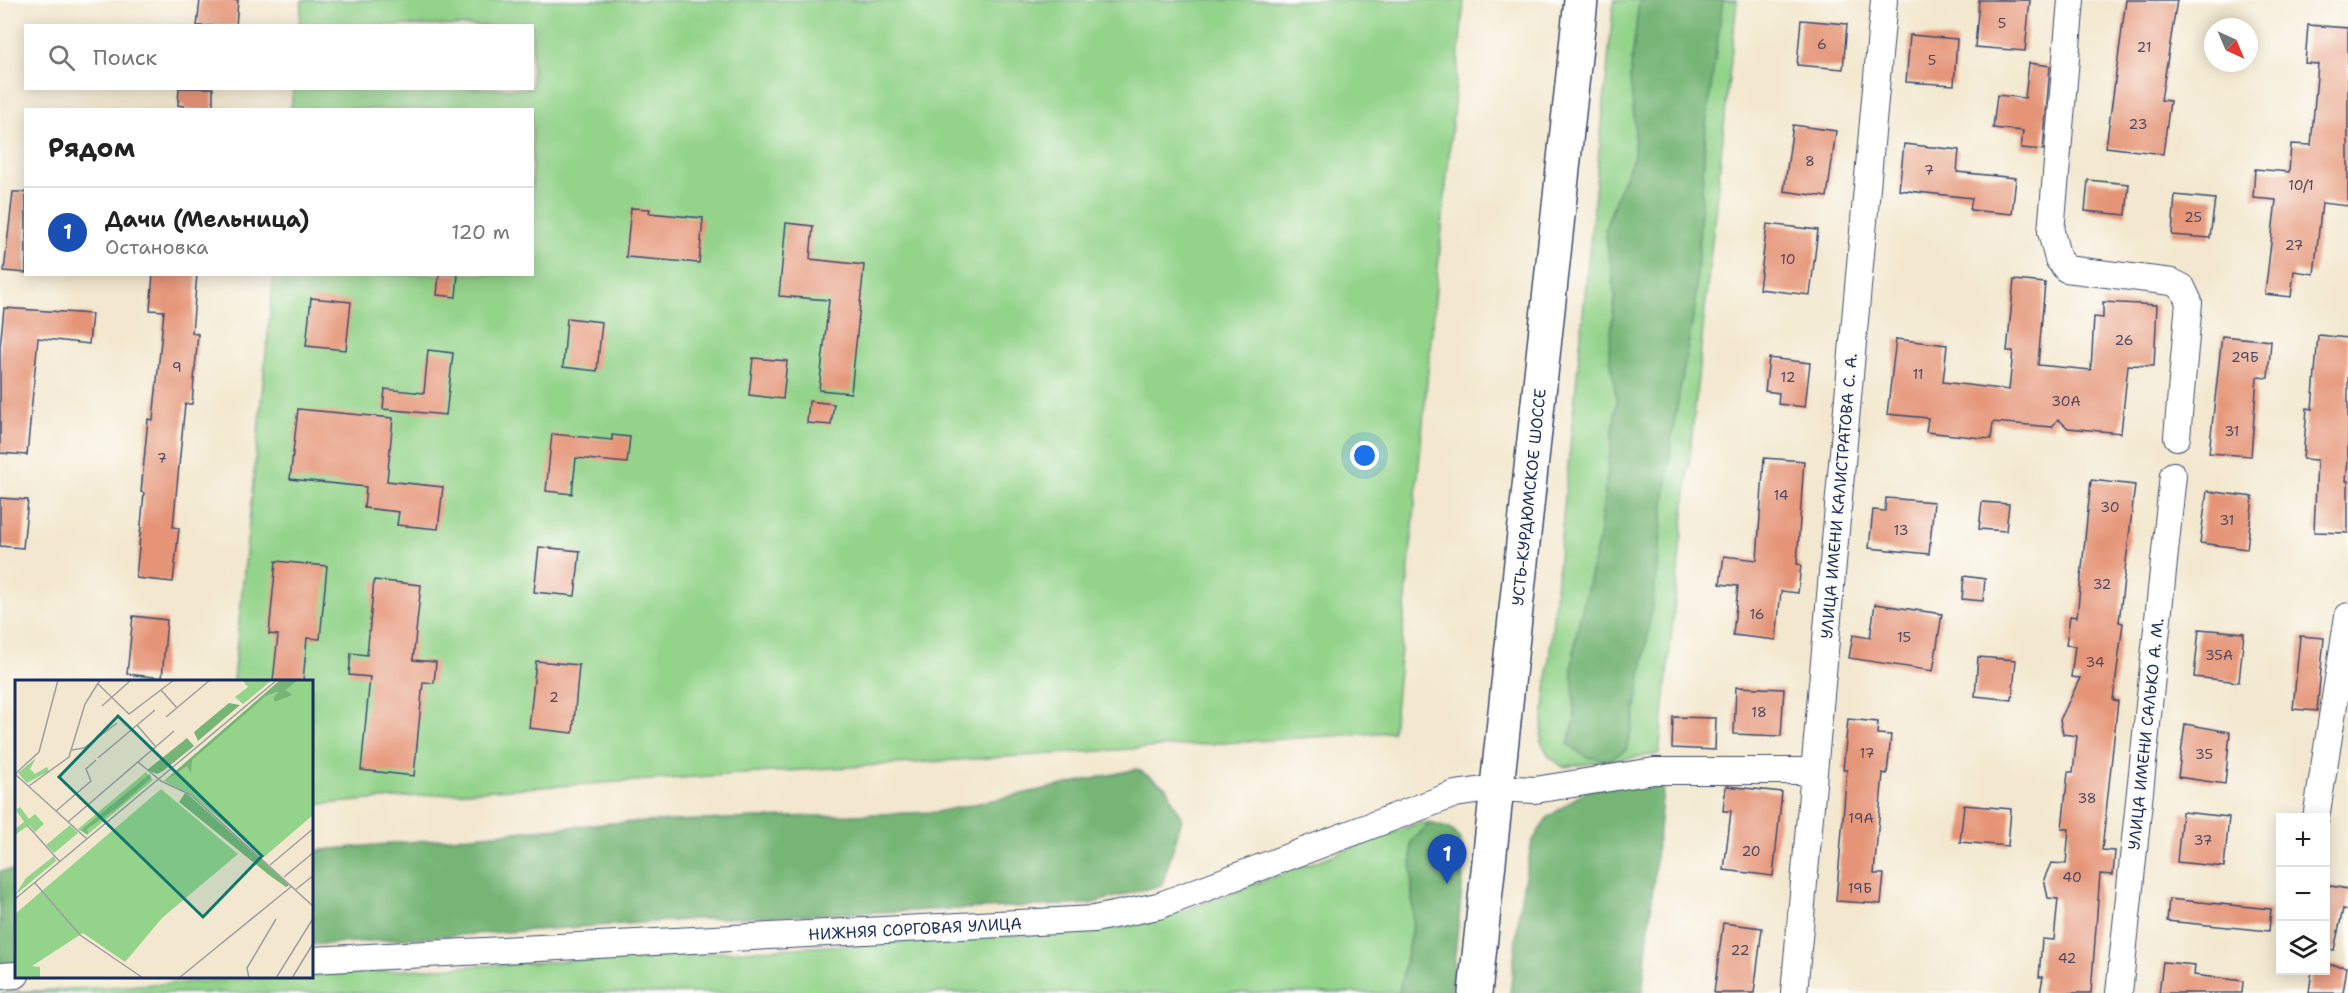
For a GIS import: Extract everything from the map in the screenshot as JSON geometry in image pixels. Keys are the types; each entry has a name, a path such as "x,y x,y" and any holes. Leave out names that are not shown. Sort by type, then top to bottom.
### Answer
{"main road":[{"name":"УСТЬ-КУРДЮМСКОЕ ШОССЕ","path":"1475,993 1581,0"}],"street":[{"name":"УЛИЦА ИМЕНИ КАЛИСТРАТОВА С. А.","path":"1794,993 1884,0"},
{"path":"2071,0 2051,232 2058,259 2066,269 2172,282 2182,287 2189,302 2177,438"},
{"name":"УЛИЦА ИМЕНИ САЛЬКО А. М.","path":"2119,993 2174,475"},
{"path":"2317,813 2348,616"},
{"name":"НИЖНЯЯ СОРГОВАЯ УЛИЦА","path":"314,960 1094,919 1158,906 1455,794 1497,788 1536,790 1654,771 1813,771"},
{"path":"0,976 15,975"}],"green space":[{"path":"302,0 1464,0 1393,732 479,791 314,805 314,680 233,680 274,276 534,276 534,108 291,108 293,90 534,90 534,24 299,24"},
{"path":"1614,0 1737,0 1659,754 1563,767 1549,756 1541,741"},
{"path":"1639,0 1723,0 1706,125 1695,307 1672,434 1654,594 1634,720 1626,750 1609,760 1586,757 1568,744 1575,720 1572,668 1576,635 1598,543 1617,401 1609,350 1615,296 1605,229 1634,156 1635,126 1630,78"},
{"path":"1137,769 1166,787 1182,819 1162,885 1089,904 698,919 314,945 314,851 612,823 937,812"},
{"path":"1664,780 1642,993 1510,993 1521,896 1532,842 1547,818 1587,790"},
{"path":"1419,823 1430,823 1411,842 1413,923 1399,993 0,993 264,978 314,978 314,975 1092,931 1161,919"},
{"path":"1430,823 1451,830 1459,837 1465,858 1451,993 1399,993 1413,923 1411,842"},
{"path":"15,870 15,963 0,964 0,871"}],"building":[{"path":"200,0 238,0 236,24 197,24"},
{"path":"1979,0 2030,0 2025,51 1975,47"},
{"path":"2126,0 2177,0 2161,100 2170,101 2163,154 2106,147"},
{"path":"1801,20 1847,24 1843,69 1797,65"},
{"path":"2308,25 2348,28 2348,206 2322,203 2314,274 2294,271 2291,297 2265,294 2276,200 2253,198 2255,169 2289,172 2291,144 2311,145 2318,64 2305,63"},
{"path":"1910,35 1957,39 1954,85 1906,82"},
{"path":"2029,63 2050,66 2043,150 2021,148 2023,131 1993,128 1997,95 2025,98"},
{"path":"179,90 213,90 213,108 184,108 184,106 178,105"},
{"path":"1793,125 1836,131 1827,197 1784,191"},
{"path":"1904,144 1959,150 1957,172 2016,178 2012,214 1970,210 1972,198 1899,190"},
{"path":"2088,180 2129,184 2126,215 2085,211"},
{"path":"13,192 24,192 24,273 4,271"},
{"path":"2175,195 2215,199 2210,238 2172,235"},
{"path":"631,208 650,209 649,213 703,218 699,263 626,257"},
{"path":"786,223 813,226 810,259 864,265 851,393 819,390 829,300 779,296"},
{"path":"1767,224 1818,230 1810,295 1759,289"},
{"path":"153,276 197,276 192,333 198,334 192,404 185,404 173,527 179,528 173,582 136,578 148,419 153,420 164,311 150,310"},
{"path":"439,276 458,276 456,297 437,295"},
{"path":"2014,280 2045,283 2038,365 2091,370 2094,317 2103,318 2103,302 2157,305 2154,366 2128,365 2121,433 2068,428 2058,419 2052,427 1993,422 1991,439 1926,432 1928,418 1887,414 1896,339 1947,345 1943,382 2009,390 2013,351 2007,351"},
{"path":"311,298 351,302 346,350 306,346"},
{"path":"4,308 92,314 89,344 38,338 27,455 0,453 0,347"},
{"path":"567,318 602,322 597,371 563,367"},
{"path":"2318,335 2348,338 2346,481 2348,481 2348,533 2314,532 2317,460 2303,459 2307,408 2312,409"},
{"path":"2222,336 2271,341 2268,378 2257,377 2251,456 2209,453"},
{"path":"428,350 453,353 446,415 383,409 385,389 424,393"},
{"path":"753,358 787,361 783,399 749,395"},
{"path":"1769,358 1810,363 1805,407 1778,404 1779,393 1765,391"},
{"path":"809,401 834,404 831,425 807,423"},
{"path":"298,409 393,418 387,481 443,487 438,529 397,525 399,512 364,508 366,487 290,479"},
{"path":"552,434 612,440 612,435 630,437 627,463 576,458 572,494 546,491"},
{"path":"1764,458 1804,461 1797,564 1801,565 1798,593 1781,591 1776,640 1733,635 1738,586 1720,584 1724,556 1757,560"},
{"path":"2091,480 2135,485 2119,622 2123,623 2113,700 2118,701 2102,850 2115,851 2113,875 2100,874 2091,993 2040,993 2043,977 2039,977 2042,939 2054,940 2058,899 2048,898 2044,879 2051,863 2066,864 2069,829 2062,829 2068,772 2073,772 2077,736 2063,734 2060,720 2080,678 2071,677 2075,646 2066,645 2070,616 2077,617"},
{"path":"2207,491 2253,497 2247,549 2200,543"},
{"path":"0,498 28,500 23,548 0,546"},
{"path":"1886,498 1934,502 1929,554 1869,548 1873,510 1885,511"},
{"path":"1982,502 2009,504 2006,531 1979,529"},
{"path":"539,547 580,551 575,596 534,592"},
{"path":"276,561 327,566 320,639 307,638 303,680 273,680 278,635 269,634"},
{"path":"1964,576 1985,579 1983,601 1962,599"},
{"path":"374,580 421,585 413,660 436,662 434,683 423,682 414,776 361,770 370,677 349,675 351,653 367,655"},
{"path":"1875,604 1942,614 1933,671 1849,658 1853,635 1870,638"},
{"path":"133,616 167,620 162,678 127,674"},
{"path":"2199,629 2244,633 2239,682 2194,677"},
{"path":"2300,636 2324,638 2317,711 2293,709"},
{"path":"1978,657 2016,660 2012,700 1975,696"},
{"path":"536,661 579,665 573,733 529,728"},
{"path":"1736,687 1784,689 1781,736 1734,734"},
{"path":"1673,717 1716,718 1715,750 1672,748"},
{"path":"1848,719 1878,722 1877,734 1891,735 1887,774 1883,773 1874,874 1884,874 1881,904 1836,901 1847,770 1843,770"},
{"path":"2185,724 2230,732 2225,784 2178,777"},
{"path":"1726,786 1782,792 1773,876 1724,870 1731,811 1723,811"},
{"path":"1964,805 2011,809 2008,846 1960,842"},
{"path":"2182,812 2229,817 2224,867 2177,862"},
{"path":"2330,886 2348,889 2348,910 2343,909 2334,950 2330,950"},
{"path":"2169,899 2271,909 2269,931 2167,921"},
{"path":"1723,923 1762,928 1754,993 1714,993"},
{"path":"2163,962 2195,965 2194,975 2243,981 2242,993 2159,993"},
{"path":"2330,965 2347,967 2343,993 2309,993 2311,975 2330,975"}],"place":[{"name":"Дачи (Мельница)","path":"1447,884"}]}
